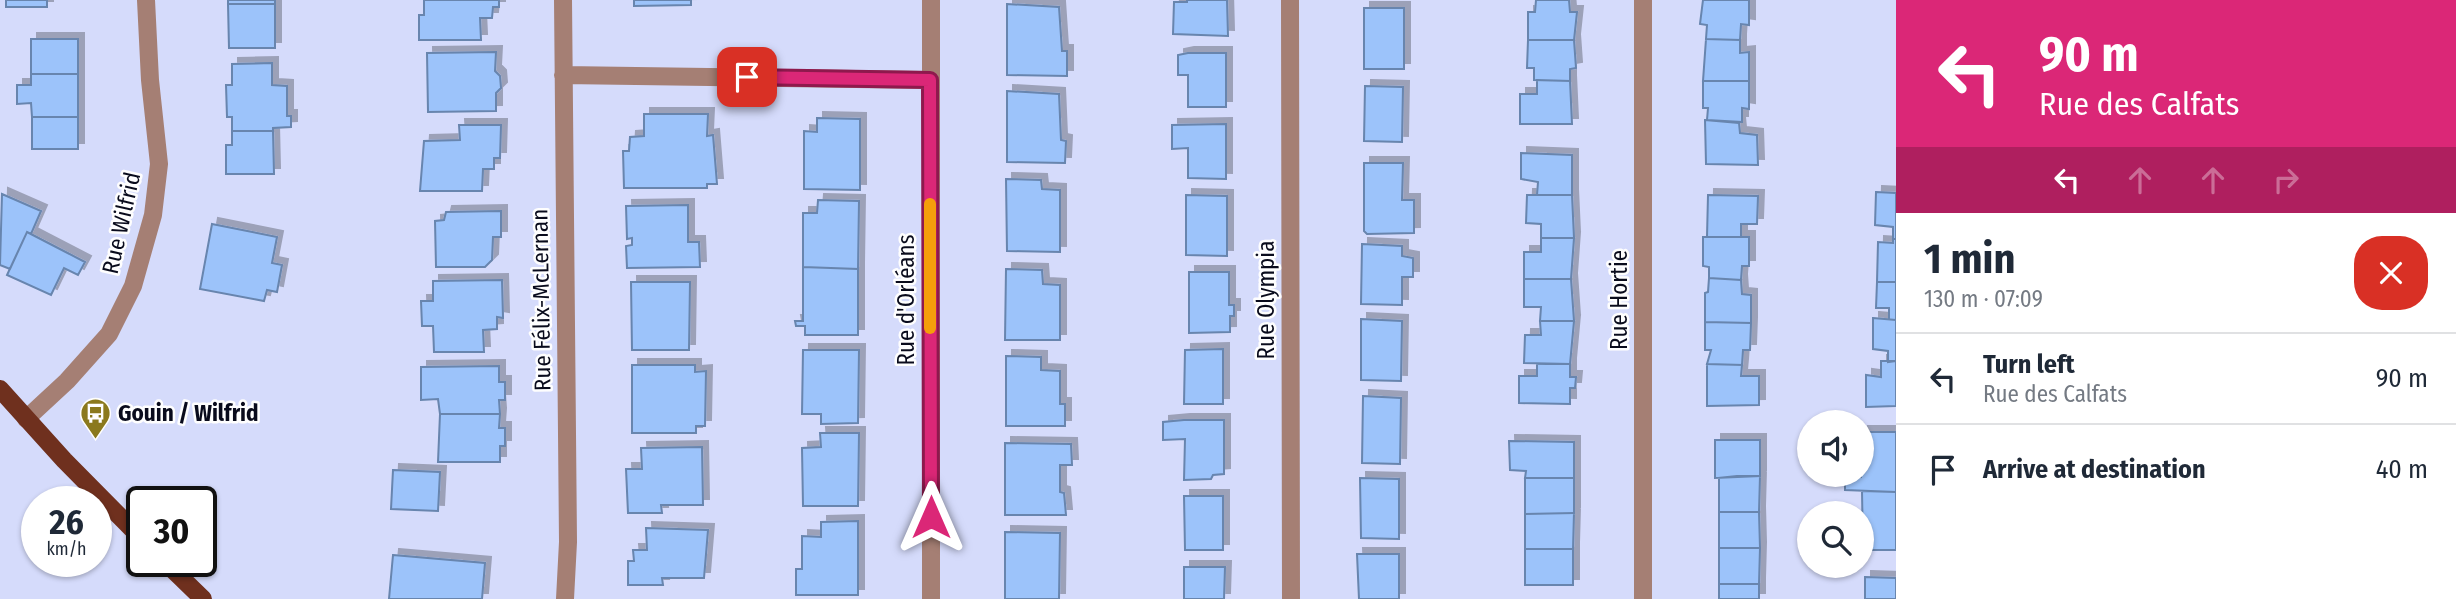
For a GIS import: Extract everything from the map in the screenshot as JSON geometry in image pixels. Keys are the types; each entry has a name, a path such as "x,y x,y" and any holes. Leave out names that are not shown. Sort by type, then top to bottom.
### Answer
{"main road":[{"path":"0,389 126,522"},
{"path":"180,577 203,599"}],"street":[{"name":"Rue Wilfrid","path":"26,419 66,382 108,334 133,286 153,215 159,164 150,80 146,0"},
{"name":"Rue Félix-McLernan","path":"563,0 568,542 565,599"},
{"name":"Rue d'Orléans","path":"931,0 931,599"},
{"name":"Rue Olympia","path":"1290,0 1291,599"},
{"name":"Rue Hortie","path":"1643,0 1643,599"},
{"path":"563,75 930,80"}],"building":[{"path":"6,0 47,0 47,7 6,7"},
{"path":"228,0 275,0 275,4 228,4"},
{"path":"424,0 499,0 499,7 493,7 492,18 480,18 481,40 419,40 419,15 424,15"},
{"path":"634,0 691,0 691,5 634,6"},
{"path":"1227,0 1228,36 1173,34 1174,2"},
{"path":"1536,0 1569,0 1570,12 1577,12 1574,40 1528,40 1528,12 1535,12"},
{"path":"1703,0 1749,0 1749,25 1741,24 1740,40 1706,39 1707,25 1700,24"},
{"path":"228,4 275,4 275,48 229,48"},
{"path":"1007,4 1059,7 1062,51 1067,51 1067,76 1007,75"},
{"path":"1364,8 1404,8 1404,69 1364,69"},
{"path":"31,39 78,39 78,74 31,74"},
{"path":"1706,39 1740,40 1740,53 1749,52 1749,81 1703,81"},
{"path":"1528,40 1574,40 1576,68 1570,69 1570,81 1534,80 1534,68 1527,68"},
{"path":"496,52 495,71 500,76 501,88 496,93 496,111 428,112 427,53"},
{"path":"1226,53 1226,107 1188,107 1188,75 1178,75 1178,55"},
{"path":"272,63 272,85 287,86 287,116 291,116 291,127 273,128 273,131 232,131 232,117 227,117 226,85 232,85 232,64"},
{"path":"31,74 78,74 78,117 32,117 31,103 17,104 17,85 31,85"},
{"path":"1537,80 1570,81 1572,124 1520,124 1520,94 1537,94"},
{"path":"1703,81 1749,81 1749,109 1742,108 1742,122 1707,120 1708,108 1703,108"},
{"path":"1365,86 1403,87 1402,142 1364,141"},
{"path":"1007,91 1059,94 1061,140 1066,141 1065,163 1007,162"},
{"path":"644,114 708,114 707,136 713,135 717,184 707,184 707,188 624,188 623,151 629,151 630,137 644,136"},
{"path":"32,117 78,117 78,149 32,149"},
{"path":"817,118 860,119 860,190 804,189 804,131 817,132"},
{"path":"1705,120 1739,123 1740,133 1757,135 1758,165 1706,164"},
{"path":"1226,124 1226,179 1188,178 1188,148 1172,149 1172,125"},
{"path":"459,125 501,125 500,158 494,158 494,169 483,169 482,191 420,191 424,141 460,140"},
{"path":"232,131 273,131 274,174 226,174 226,145 232,145"},
{"path":"1521,153 1572,155 1572,195 1537,195 1538,182 1521,179"},
{"path":"1364,163 1403,163 1402,200 1414,200 1414,233 1367,234 1364,231"},
{"path":"1006,179 1041,180 1042,189 1060,190 1060,252 1007,251"},
{"path":"1876,192 1896,193 1896,239 1893,239 1893,227 1875,225"},
{"path":"2,194 41,211 31,234 27,232 10,269 0,265"},
{"path":"1186,195 1227,196 1227,256 1186,255"},
{"path":"1527,195 1572,195 1574,238 1541,238 1541,224 1526,223"},
{"path":"1708,195 1758,196 1757,224 1741,224 1741,237 1707,237"},
{"path":"818,200 859,201 858,269 803,267 803,213 817,213"},
{"path":"688,205 688,242 699,242 700,267 627,268 626,246 632,245 632,238 627,239 626,206"},
{"path":"501,211 501,237 493,237 492,260 485,267 436,267 435,221 444,220 446,212"},
{"path":"212,224 277,237 272,263 282,265 277,292 267,290 264,301 200,289"},
{"path":"27,232 85,262 78,275 64,268 51,295 7,275"},
{"path":"1703,237 1749,237 1749,266 1742,266 1741,280 1709,278 1709,267 1703,266"},
{"path":"1541,238 1574,238 1571,279 1524,279 1524,252 1541,252"},
{"path":"1893,239 1896,239 1896,282 1877,282 1878,242 1893,243"},
{"path":"1362,244 1402,246 1402,256 1413,258 1413,277 1402,277 1402,305 1361,304"},
{"path":"803,267 858,269 858,335 805,335 805,326 796,326 795,321 803,321"},
{"path":"1006,269 1042,270 1043,284 1060,285 1060,340 1005,340"},
{"path":"1189,272 1229,272 1229,305 1234,305 1234,316 1230,316 1230,332 1189,333"},
{"path":"1709,278 1741,280 1742,294 1751,295 1751,323 1705,322 1705,293 1708,292"},
{"path":"1524,279 1571,279 1574,321 1540,321 1541,307 1524,307"},
{"path":"502,280 503,318 497,317 497,329 483,330 484,352 434,352 433,326 422,326 421,301 433,301 433,281"},
{"path":"631,282 690,282 689,350 632,350"},
{"path":"1877,282 1896,282 1896,320 1889,320 1889,308 1876,308"},
{"path":"1873,318 1896,320 1896,361 1888,362 1888,351 1873,349"},
{"path":"1361,319 1402,321 1401,381 1361,380"},
{"path":"1540,321 1574,321 1570,364 1524,363 1525,335 1541,335"},
{"path":"1705,322 1751,323 1750,350 1743,350 1742,365 1707,364 1711,350 1705,350"},
{"path":"1223,349 1223,404 1184,404 1185,350"},
{"path":"803,350 859,350 858,423 821,424 821,414 802,414"},
{"path":"1006,356 1041,357 1041,370 1060,371 1060,404 1065,404 1065,426 1006,426"},
{"path":"1881,361 1896,361 1896,406 1866,407 1866,375 1881,377"},
{"path":"1537,364 1570,364 1570,377 1576,377 1575,388 1570,388 1570,404 1519,403 1519,376 1537,376"},
{"path":"1707,364 1742,365 1741,376 1759,376 1759,405 1707,406"},
{"path":"632,365 695,365 695,372 706,371 705,426 696,426 696,433 632,433"},
{"path":"499,366 499,382 505,382 505,400 499,400 500,414 440,414 438,399 421,400 421,367"},
{"path":"1363,396 1401,398 1400,464 1362,463"},
{"path":"440,414 500,414 499,428 505,428 505,446 500,446 500,462 438,462"},
{"path":"1224,420 1224,474 1213,475 1211,479 1184,480 1185,439 1163,440 1163,422"},
{"path":"1874,432 1896,432 1896,492 1845,490 1845,487 1874,487"},
{"path":"820,433 859,433 858,506 803,506 802,448 821,447"},
{"path":"1715,440 1760,440 1760,476 1715,478"},
{"path":"1509,441 1574,442 1574,478 1525,478 1526,471 1510,470"},
{"path":"1005,443 1071,444 1072,465 1060,465 1060,492 1064,493 1066,515 1005,515"},
{"path":"702,447 703,505 661,505 662,513 628,513 626,469 642,469 641,448"},
{"path":"393,470 440,472 438,511 391,509"},
{"path":"1760,476 1759,512 1719,512 1719,478"},
{"path":"1360,478 1399,479 1399,539 1361,538"},
{"path":"1525,478 1574,478 1574,513 1525,514"},
{"path":"1862,491 1896,492 1896,550 1874,550 1874,501 1862,501"},
{"path":"1184,496 1223,496 1223,550 1185,550"},
{"path":"1719,512 1759,512 1760,548 1719,548"},
{"path":"1574,513 1573,549 1525,549 1525,514"},
{"path":"858,521 858,595 796,595 796,569 802,569 802,536 821,537 821,522"},
{"path":"646,528 708,530 704,578 662,578 663,585 628,585 628,561 634,561 633,550 647,550"},
{"path":"1005,532 1060,533 1059,599 1005,599"},
{"path":"1719,548 1760,548 1759,584 1719,584"},
{"path":"1525,549 1573,549 1573,585 1525,585"},
{"path":"1357,554 1399,554 1399,599 1359,599"},
{"path":"393,555 485,563 482,599 389,599"},
{"path":"1184,567 1225,567 1224,599 1184,599"},
{"path":"1865,578 1896,578 1896,599 1865,599"},
{"path":"1719,584 1759,584 1759,599 1719,599"}],"slow traffic":[{"path":"930,204 930,328"}],"place":[{"name":"Gouin / Wilfrid","path":"95,440"}],"route":[{"path":"747,77 930,80 931,517"}]}
